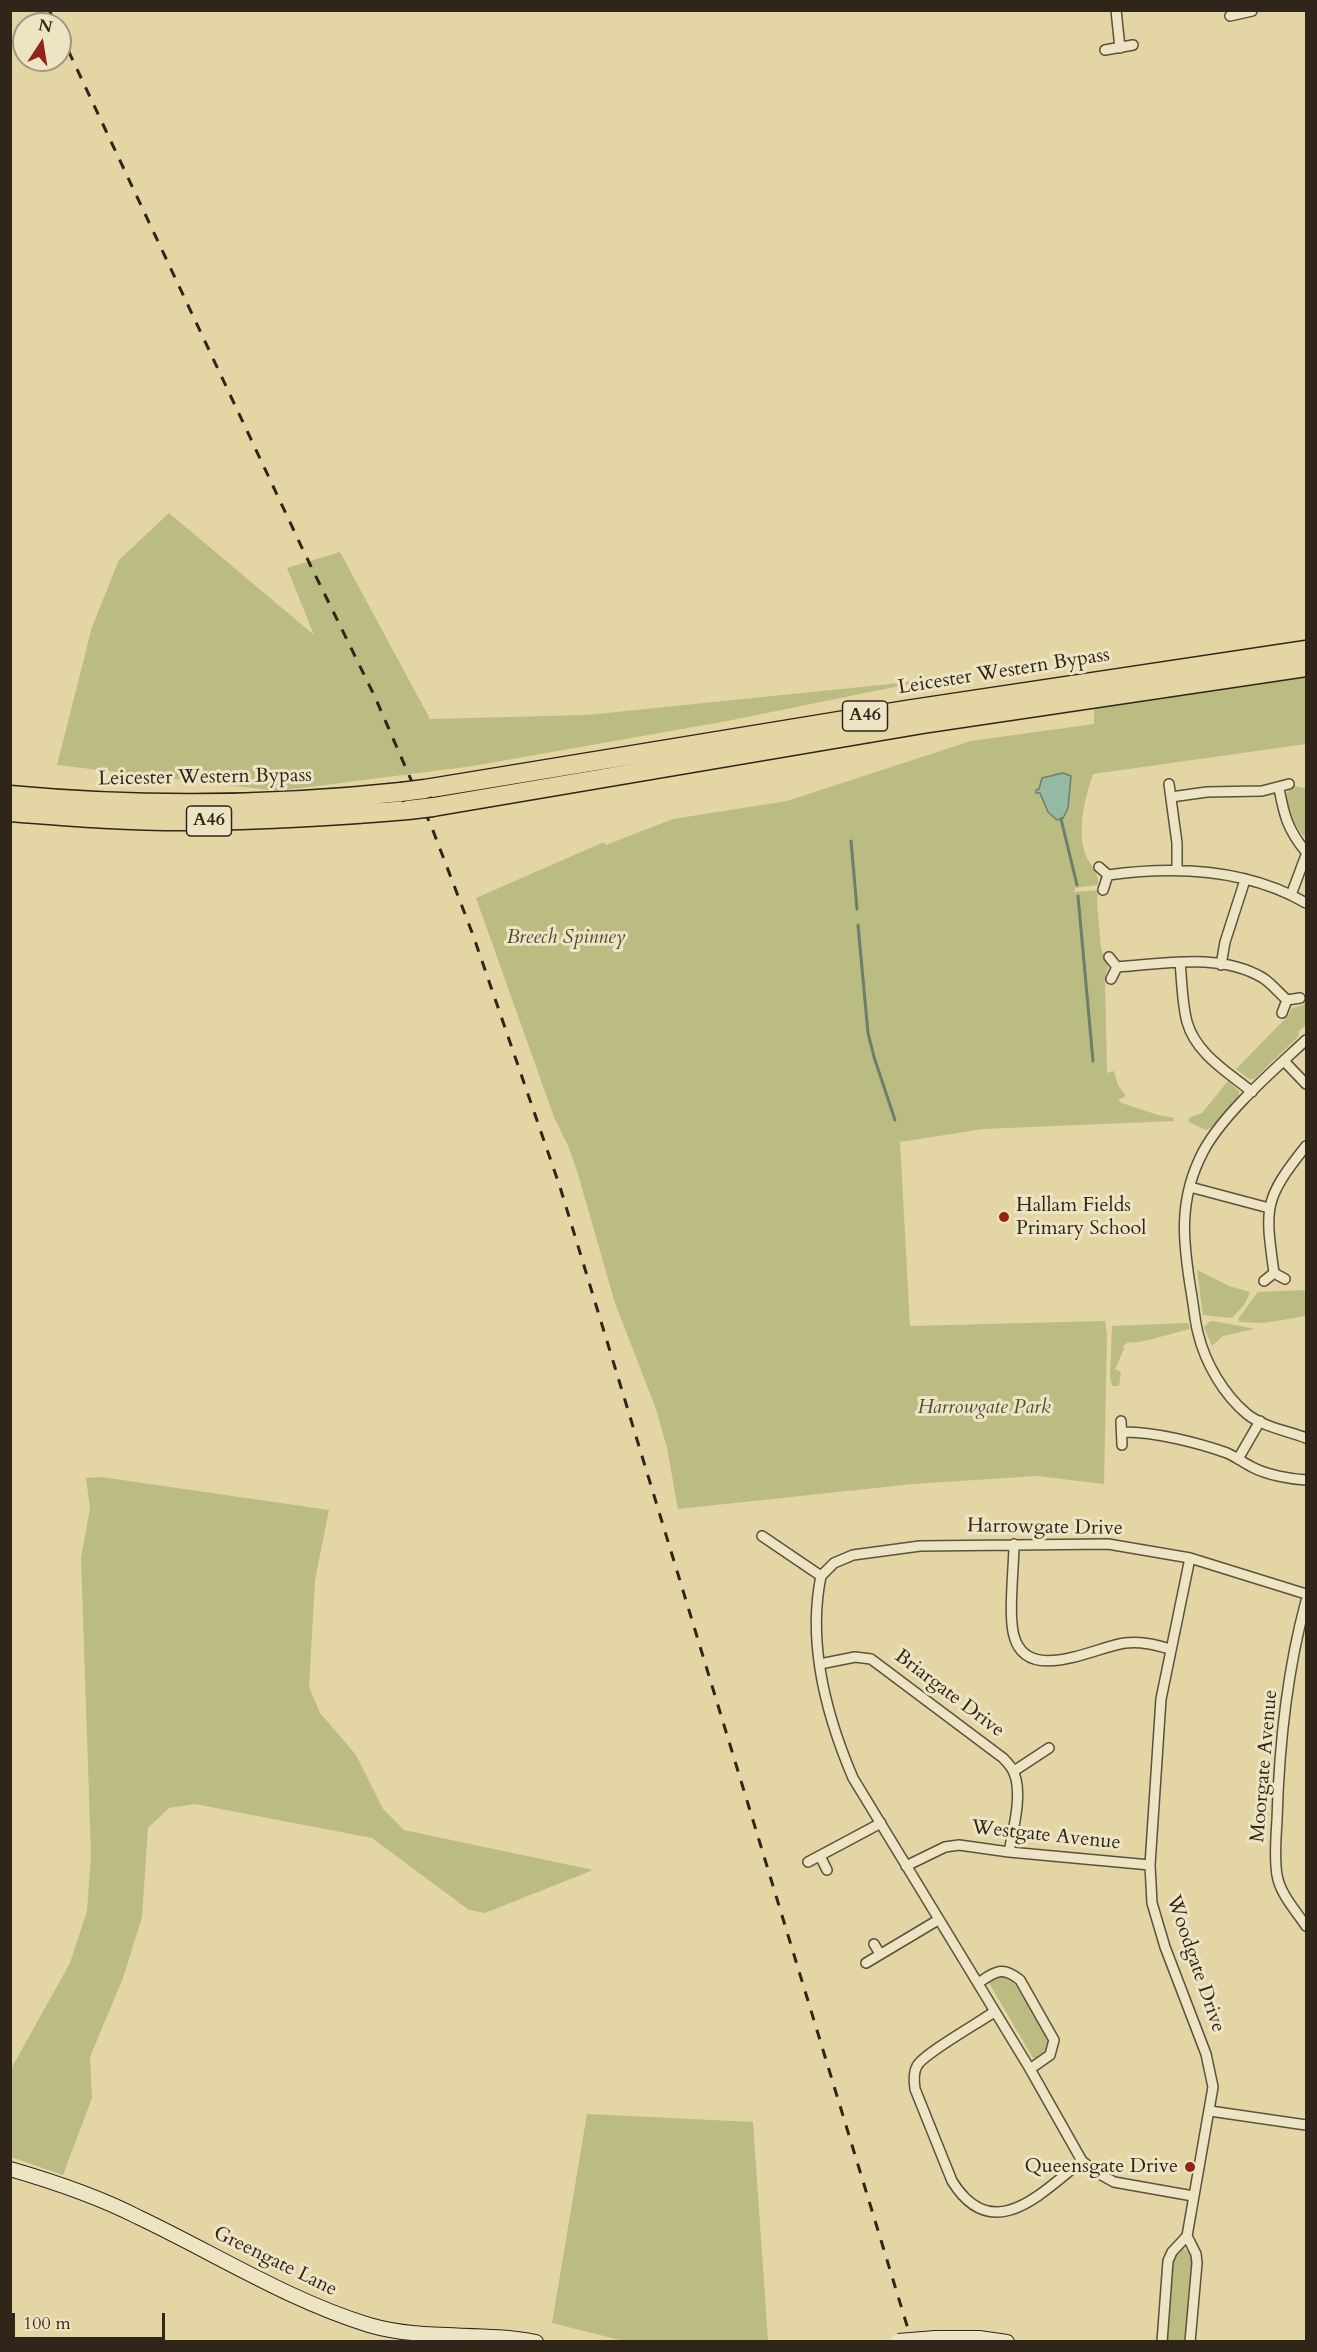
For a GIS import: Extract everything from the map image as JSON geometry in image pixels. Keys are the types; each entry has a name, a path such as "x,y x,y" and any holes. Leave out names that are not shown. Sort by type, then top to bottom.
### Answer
{"highway":[{"name":"Leicester Western Bypass","path":"10,795 89,802 194,804 301,801 401,792 906,710 1306,650"},
{"name":"Leicester Western Bypass","path":"10,812 83,818 196,821 328,817 408,810 923,724 1306,667"}],"street":[{"path":"1116,10 1120,48"},
{"path":"1230,16 1252,11"},
{"path":"1105,50 1132,45"},
{"path":"1169,784 1177,843 1177,870"},
{"path":"1171,797 1207,792 1252,792 1289,784"},
{"path":"1279,788 1284,818 1306,854 1291,895"},
{"path":"1099,867 1108,876 1177,870 1245,880 1291,895 1306,903"},
{"path":"1103,890 1108,876"},
{"path":"1221,964 1225,942 1245,880"},
{"path":"1109,957 1117,967"},
{"path":"1180,962 1187,1022 1195,1040 1208,1057 1252,1092"},
{"path":"1117,967 1180,962 1221,964 1245,970 1264,979 1287,1000"},
{"path":"1111,979 1117,967"},
{"path":"1287,1000 1300,998"},
{"path":"1282,1013 1287,1000"},
{"path":"1306,1040 1252,1092 1205,1149 1190,1187 1183,1236 1203,1352 1216,1376 1239,1407 1260,1421 1306,1438"},
{"path":"1284,1061 1306,1084"},
{"path":"1275,1273 1268,1228 1271,1197 1282,1177 1306,1146"},
{"path":"1190,1187 1269,1209"},
{"path":"1275,1273 1285,1278"},
{"path":"1264,1281 1275,1273"},
{"path":"1121,1421 1122,1445"},
{"path":"1238,1459 1260,1421"},
{"path":"1122,1432 1193,1442 1238,1459 1257,1469 1287,1478 1306,1480"},
{"path":"760,1535 821,1576 815,1612 815,1631 829,1709 841,1749 854,1778 1030,2069 1082,2161 1114,2182 1193,2196"},
{"path":"1014,1544 1013,1635 1026,1655 1035,1660 1062,1660 1123,1643 1170,1649"},
{"name":"Harrowgate Drive","path":"821,1576 834,1563 853,1555 920,1546 1108,1544 1190,1558 1306,1594"},
{"name":"Woodgate Drive","path":"1162,2342 1168,2261 1172,2252 1187,2236 1214,2087 1212,2071 1165,1947 1152,1903 1150,1865 1161,1699 1190,1558"},
{"name":"Moorgate Avenue","path":"1306,1601 1292,1665 1283,1736 1277,1798 1275,1855 1277,1876 1282,1889 1306,1926"},
{"name":"Briargate Drive","path":"820,1664 855,1657 871,1659 1003,1758 1014,1771"},
{"path":"1009,1852 1015,1821 1018,1785 1014,1771 1050,1748"},
{"path":"808,1862 881,1823"},
{"name":"Westgate Avenue","path":"906,1866 945,1847 959,1845 1150,1865"},
{"path":"820,1856 827,1870"},
{"path":"866,1963 938,1920"},
{"path":"874,1944 880,1954"},
{"path":"978,1983 995,1972 1004,1971 1020,1980 1054,2040 1050,2055 1030,2069"},
{"path":"994,2012 928,2055 917,2066 914,2078 915,2089 952,2181 960,2193 977,2207 1005,2213 1020,2208 1082,2161"},
{"path":"1210,2111 1306,2125"},
{"name":"Greengate Lane","path":"10,2169 103,2200 304,2301 370,2325 405,2333 437,2336 498,2336 536,2342"},
{"name":"Woodgate Drive","path":"1187,2236 1196,2254 1197,2263 1190,2342"},
{"path":"897,2341 979,2338 1007,2342"}],"green space":[{"path":"169,513 314,635 287,568 340,552 430,719 587,715 929,680 727,721 473,766 278,791 57,765 92,627 119,560"},
{"path":"1306,675 1306,744 1093,774 1090,783 1083,812 1082,841 1086,855 1097,876 1098,885 1075,888 1074,892 1098,890 1101,949 1108,967 1105,978 1107,1073 1114,1071 1118,1085 1126,1096 1118,1100 1122,1103 1174,1118 1174,1121 983,1129 900,1142 910,1326 1105,1321 1105,1318 1107,1335 1104,1484 1037,1476 913,1484 678,1509 667,1448 656,1409 615,1303 577,1171 554,1117 476,898 604,842 606,845 673,819 787,801 971,741 1094,724 1094,706"},
{"path":"1294,786 1306,788 1306,838 1295,824 1287,803 1287,793"},
{"path":"1306,997 1306,1025 1299,1031 1298,1037 1254,1079 1249,1079 1236,1069 1288,1016 1292,1008 1303,1005 1302,1000"},
{"path":"1228,1081 1239,1091 1239,1097 1212,1127 1206,1130 1189,1122 1189,1118 1202,1113"},
{"path":"1197,1270 1229,1286 1250,1292 1244,1305 1232,1318 1203,1315"},
{"path":"1306,1290 1306,1316 1264,1323 1240,1322 1238,1319 1258,1292"},
{"path":"1213,1321 1254,1329 1223,1336 1212,1346 1204,1327"},
{"path":"1188,1323 1190,1329 1148,1340 1128,1342 1123,1346 1124,1349 1115,1369 1121,1372 1119,1386 1112,1386 1110,1377 1112,1326"},
{"path":"101,1477 329,1510 315,1580 309,1687 320,1713 356,1755 383,1809 404,1830 593,1870 485,1913 469,1910 372,1838 195,1804 169,1808 148,1828 142,1917 123,1978 90,2057 92,2098 63,2175 11,2157 11,2069 70,1963 87,1911 91,1856 81,1558 90,1508 86,1478"},
{"path":"998,1974 1011,1978 1048,2037 1049,2050 1038,2058 1033,2058 989,1983"},
{"path":"587,2114 753,2122 768,2341 624,2341 552,2323"},
{"path":"1184,2249 1192,2255 1194,2264 1187,2341 1164,2342 1172,2260 1178,2250"}],"shaded area":[{"path":"1063,773 1071,776 1068,808 1063,818 1057,820 1048,812 1040,793 1036,793 1036,790 1039,789 1042,778"}],"waterway":[{"path":"1061,819 1077,885"},
{"path":"851,841 857,909"},
{"path":"1078,896 1093,1061"},
{"path":"858,925 868,1033 895,1120"}],"railway":[{"path":"72,59 304,552 375,697 432,828 473,935 560,1187 912,2342"}],"place":[{"name":"Hallam Fields Primary School","path":"1004,1217"},
{"name":"Queensgate Drive","path":"1190,2167"}],"park label":[{"name":"Breech Spinney","path":"566,938"},
{"name":"Harrowgate Park","path":"984,1408"}]}
